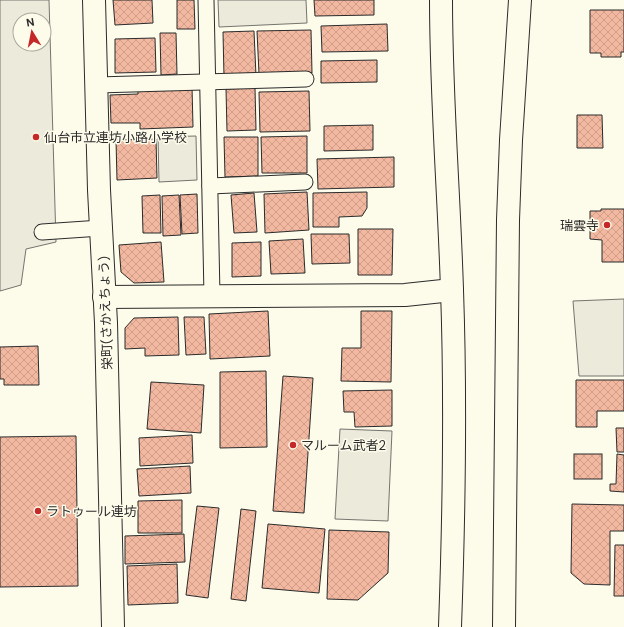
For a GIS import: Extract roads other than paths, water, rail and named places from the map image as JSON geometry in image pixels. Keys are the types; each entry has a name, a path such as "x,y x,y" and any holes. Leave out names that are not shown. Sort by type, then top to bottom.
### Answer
{"street":[{"name":"栄町(さかえちょう)","path":"94,0 101,228 106,323 114,627"},
{"path":"441,0 441,46 452,290 455,410 450,627"},
{"path":"504,627 508,227 511,140 520,0"},
{"path":"104,297 405,295 452,290"}],"lane":[{"path":"206,0 212,296"},
{"path":"97,85 306,79"},
{"path":"210,186 305,182"},
{"path":"42,232 101,228"}],"place":[{"name":"仙台市立連坊小路小学校","path":"36,137"},
{"name":"瑞雲寺","path":"607,225"},
{"name":"マルーム武者2","path":"293,445"},
{"name":"ラトゥール連坊","path":"38,511"}]}
